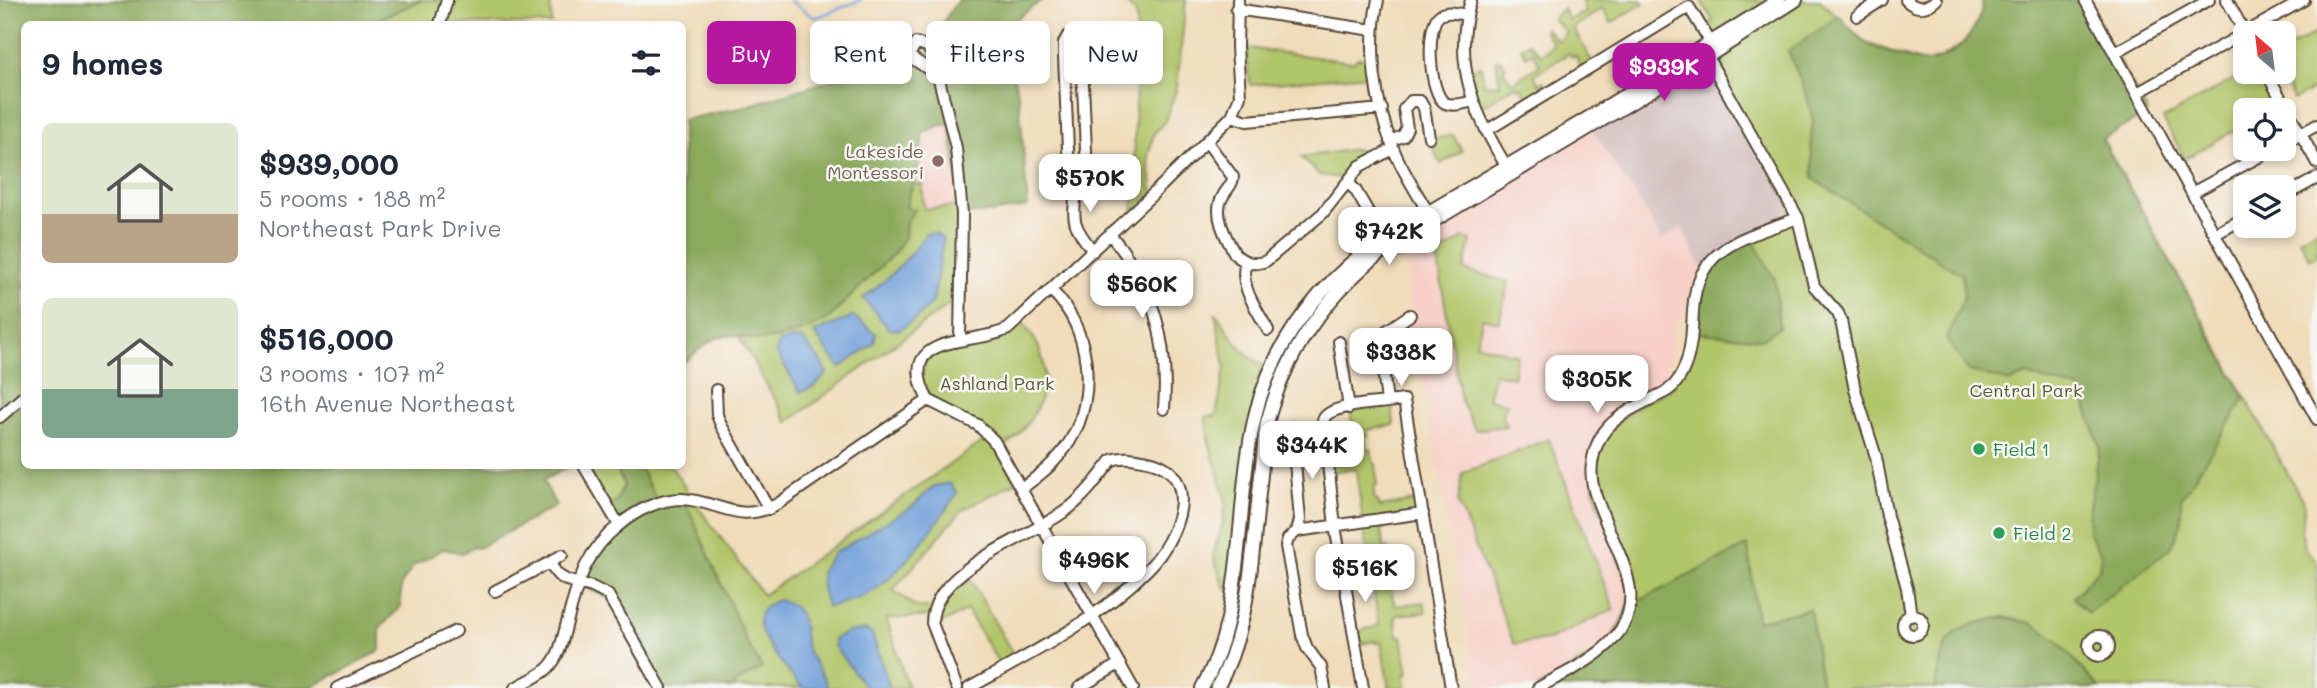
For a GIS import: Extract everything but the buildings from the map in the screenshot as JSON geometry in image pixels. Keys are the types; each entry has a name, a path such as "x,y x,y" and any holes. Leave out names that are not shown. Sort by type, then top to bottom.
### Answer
{"street":[{"path":"441,21 447,0"},
{"path":"1378,0 1373,30 1374,67 1381,109 1392,145 1431,217"},
{"path":"1471,0 1467,15 1465,70 1473,101 1486,131 1509,170"},
{"path":"1707,49 1779,0"},
{"path":"1216,688 1245,613 1266,425 1282,376 1309,328 1347,282 1380,253 1431,217 1707,49 1796,0"},
{"path":"1857,16 1882,0"},
{"path":"1906,0 1917,8 1926,7 1936,0"},
{"path":"2085,0 2317,419"},
{"path":"2114,53 2209,0"},
{"path":"2227,0 2238,21"},
{"path":"2266,21 2304,0"},
{"path":"1133,688 994,441 978,425 928,400 920,381 920,368 923,360 937,346 960,339 999,334 1008,329 1052,291 1232,117 1240,96 1237,5 1373,30"},
{"path":"1486,131 1689,7 1707,49 1798,218 1814,286 1838,313 1841,321 1855,390 1876,457 1887,516 1907,588 1911,616"},
{"path":"1467,15 1444,12 1438,16 1433,23 1431,61 1439,97 1446,104 1473,101"},
{"path":"1077,180 1069,173 1064,56 1064,43 1067,37 1072,35 1078,36 1081,41 1087,172 1077,180 1074,225 1093,251"},
{"path":"2137,93 2233,40"},
{"path":"939,84 956,148 961,194 960,339"},
{"path":"2273,84 2317,163"},
{"path":"1207,142 1233,177 1234,181 1219,202 1218,215 1235,254 1246,261 1261,263 1323,213 1365,162 1403,136 1407,128 1404,108 1411,102 1420,101 1424,108 1429,136"},
{"path":"1232,117 1247,121 1381,109"},
{"path":"2296,136 2317,125"},
{"path":"2192,193 2251,161"},
{"path":"2296,189 2317,177"},
{"path":"1348,182 1378,229"},
{"path":"1202,688 1218,654 1227,625 1236,574 1252,433 1256,411 1272,368 1300,317 1328,283 1373,245 1431,217"},
{"path":"1538,688 1607,647 1622,626 1629,607 1630,591 1625,571 1593,488 1591,475 1595,448 1601,435 1617,417 1672,388 1677,382 1691,340 1698,284 1703,270 1710,262 1738,242 1798,218"},
{"path":"2215,234 2233,224"},
{"path":"1110,234 1128,256 1154,306 1166,378 1164,409"},
{"path":"1246,261 1244,281 1268,330"},
{"path":"1021,489 1045,472 1070,442 1079,425 1086,399 1082,343 1073,320 1052,291"},
{"path":"1387,402 1379,336 1410,315"},
{"path":"1339,342 1349,408"},
{"path":"716,390 715,407 721,425 769,509"},
{"path":"0,417 21,399"},
{"path":"515,688 546,670 557,656 587,559 619,525 648,507 670,500 694,502 736,513 769,509 928,400"},
{"path":"1363,688 1335,526 1322,420 1328,412 1404,400 1451,688"},
{"path":"1292,427 1300,520 1297,531"},
{"path":"957,688 934,632 932,616 938,600 970,566 1070,508 1112,460 1119,457 1156,462 1169,470 1181,494 1181,509 1175,528 1157,560 1093,617 969,688"},
{"path":"586,469 619,525"},
{"path":"1325,688 1321,667 1307,648 1302,635 1286,546 1287,538 1297,531 1423,513"},
{"path":"495,591 562,555"},
{"path":"549,563 558,575 600,590 613,601 660,688"},
{"path":"337,688 456,631"},
{"path":"1079,688 1119,664"},
{"path":"536,677 542,688"}],"shaded area":[{"path":"1707,57 1798,218 1703,270 1681,228 1661,241 1649,216 1590,127"},
{"name":"Lakeside Montessori","path":"940,125 951,125 961,206 908,209 906,207 911,184 922,154 922,134"},
{"path":"1590,127 1649,216 1661,240 1681,228 1703,270 1693,315 1687,312 1676,321 1672,357 1667,367 1671,378 1677,382 1630,591 1616,635 1538,688 1478,688 1411,321 1405,260 1395,243"}],"green space":[{"path":"0,0 422,0 374,21 21,21 21,469 564,469 543,480 556,506 478,548 474,547 462,553 443,549 412,567 401,585 401,606 380,628 380,651 310,688 0,688"},
{"path":"422,0 550,0 552,21 374,21"},
{"path":"958,0 1042,0 1015,20 944,21"},
{"path":"1123,0 1186,0 1177,87 1165,121 1154,133 1148,156 1153,194 1133,213 1136,84 1163,84 1163,21 1136,21 1136,13"},
{"path":"1581,0 1642,0 1644,3 1611,23 1602,9 1573,28 1594,65 1583,72 1575,55 1572,57 1569,53 1534,75 1539,84 1543,81 1550,92 1530,104 1522,87 1519,89 1516,85 1476,110 1465,70 1481,66 1484,84 1500,85 1496,60 1501,60 1506,68 1503,70 1512,83 1540,65 1533,52 1526,56 1521,47 1529,43 1541,55 1553,44 1545,28 1558,41 1566,32 1553,19 1563,8 1568,20 1586,12"},
{"path":"1701,0 1779,0 1711,43 1703,29 1713,21"},
{"name":"Central Park","path":"1796,0 1820,0 1866,43 1926,63 1941,58 1969,40 1982,11 1983,0 2102,138 2305,505 2302,536 2307,550 2317,562 2317,688 1822,688 1810,609 1757,622 1629,606 1630,591 1593,488 1601,435 1639,405 1672,388 1691,340 1751,236 1797,218 1707,57"},
{"path":"1983,0 2085,0 2148,113 2102,139 2245,398 2181,499 2181,523 2171,548 2088,613 2073,598 2099,569 2101,554 2088,531 2089,506 2100,448 2081,390 2026,375 2009,382 1969,371 1946,339 1964,297 1962,275 1813,179 1813,122 1807,96 1788,51 1839,16 1866,43 1898,55 1929,62 1950,54 1966,40 1978,21"},
{"path":"2317,32 2317,87 2296,99 2285,84 2296,84 2296,43"},
{"path":"1247,48 1353,62 1358,58 1368,58 1369,75 1250,85"},
{"path":"912,58 926,67 926,84 1015,84 1019,98 1028,207 962,214 950,125 940,125 922,134 922,154 906,206 915,209 906,222 905,237 895,252 828,319 805,330 778,338 756,340 723,336 706,344 686,361 686,119 740,108 818,84 912,84"},
{"path":"2233,80 2233,84 2263,84 2271,98 2233,98 2233,131 2185,159 2163,119"},
{"path":"1453,135 1462,151 1441,164 1429,140"},
{"path":"1357,149 1361,153 1341,178 1319,175 1301,157"},
{"path":"911,184 922,184 924,209 961,206 961,296 788,422 739,337 785,335 828,319 895,252 905,237 906,222 914,209 906,207"},
{"path":"2317,229 2317,256 2310,259 2299,239"},
{"path":"1751,236 1775,280 1779,327 1762,339 1692,332 1703,270"},
{"path":"1464,238 1471,241 1464,270 1509,282 1499,322 1483,318 1476,344 1517,355 1513,377 1495,373 1488,399 1507,403 1502,417 1506,426 1475,430 1461,401 1437,255"},
{"path":"1215,312 1246,353 1272,368 1256,411 1233,592 1224,587 1213,555 1226,502 1208,438 1206,416 1216,416 1225,367"},
{"name":"Ashland Park","path":"1019,319 1033,336 1041,354 1043,390 1037,407 1028,423 999,451 1016,482 962,510 893,590 916,607 934,608 965,570 1017,661 1002,669 967,610 933,628 932,616 887,619 908,688 733,688 736,683 761,669 658,503 641,469 673,469 763,595 989,437 938,407 920,381 929,352 985,337"},
{"path":"1392,401 1394,425 1367,430 1368,435 1364,436 1367,450 1371,449 1376,464 1377,485 1373,487 1375,501 1378,501 1380,507 1421,500 1425,523 1383,527 1381,530 1384,549 1388,548 1392,563 1394,586 1390,587 1395,606 1424,602 1426,612 1397,615 1395,618 1398,636 1402,636 1408,674 1404,675 1407,688 1389,688 1381,642 1356,645 1354,632 1379,626 1373,588 1347,592 1344,577 1370,572 1356,470 1328,473 1327,464 1356,460 1350,407"},
{"path":"1549,439 1614,609 1549,640 1514,644 1458,502 1463,473"},
{"path":"585,469 617,469 624,485 616,502 608,505"},
{"path":"617,469 641,469 658,503 682,499 689,510 748,645 762,668 736,683 733,688 661,688 613,601 578,584 583,569 619,525 608,505 616,502 624,485"},
{"path":"1748,545 1757,621 1810,609 1822,688 1538,688 1607,647 1629,606"},
{"path":"2004,617 2031,623 2057,640 2099,688 1935,688 1942,655 1953,636 1961,629"}],"water":[{"path":"936,233 943,240 933,302 899,330 889,329 863,298 898,269 926,234"},
{"path":"853,316 876,334 874,343 840,368 814,333"},
{"path":"802,339 827,373 814,387 800,392 776,352 779,342"},
{"path":"950,483 957,493 928,534 893,575 868,594 827,607 821,571 834,553 913,506 934,486"},
{"path":"779,600 792,605 800,615 807,649 828,688 802,688 766,641 760,616 765,607"},
{"path":"865,630 872,634 890,688 866,688 834,646 834,639 848,632"}],"waterway":[{"path":"789,0 815,18 861,0"}],"place":[{"name":"Lakeside Montessori","path":"938,161"},
{"name":"Field 1","path":"1979,449"},
{"name":"Field 2","path":"1999,533"}]}
